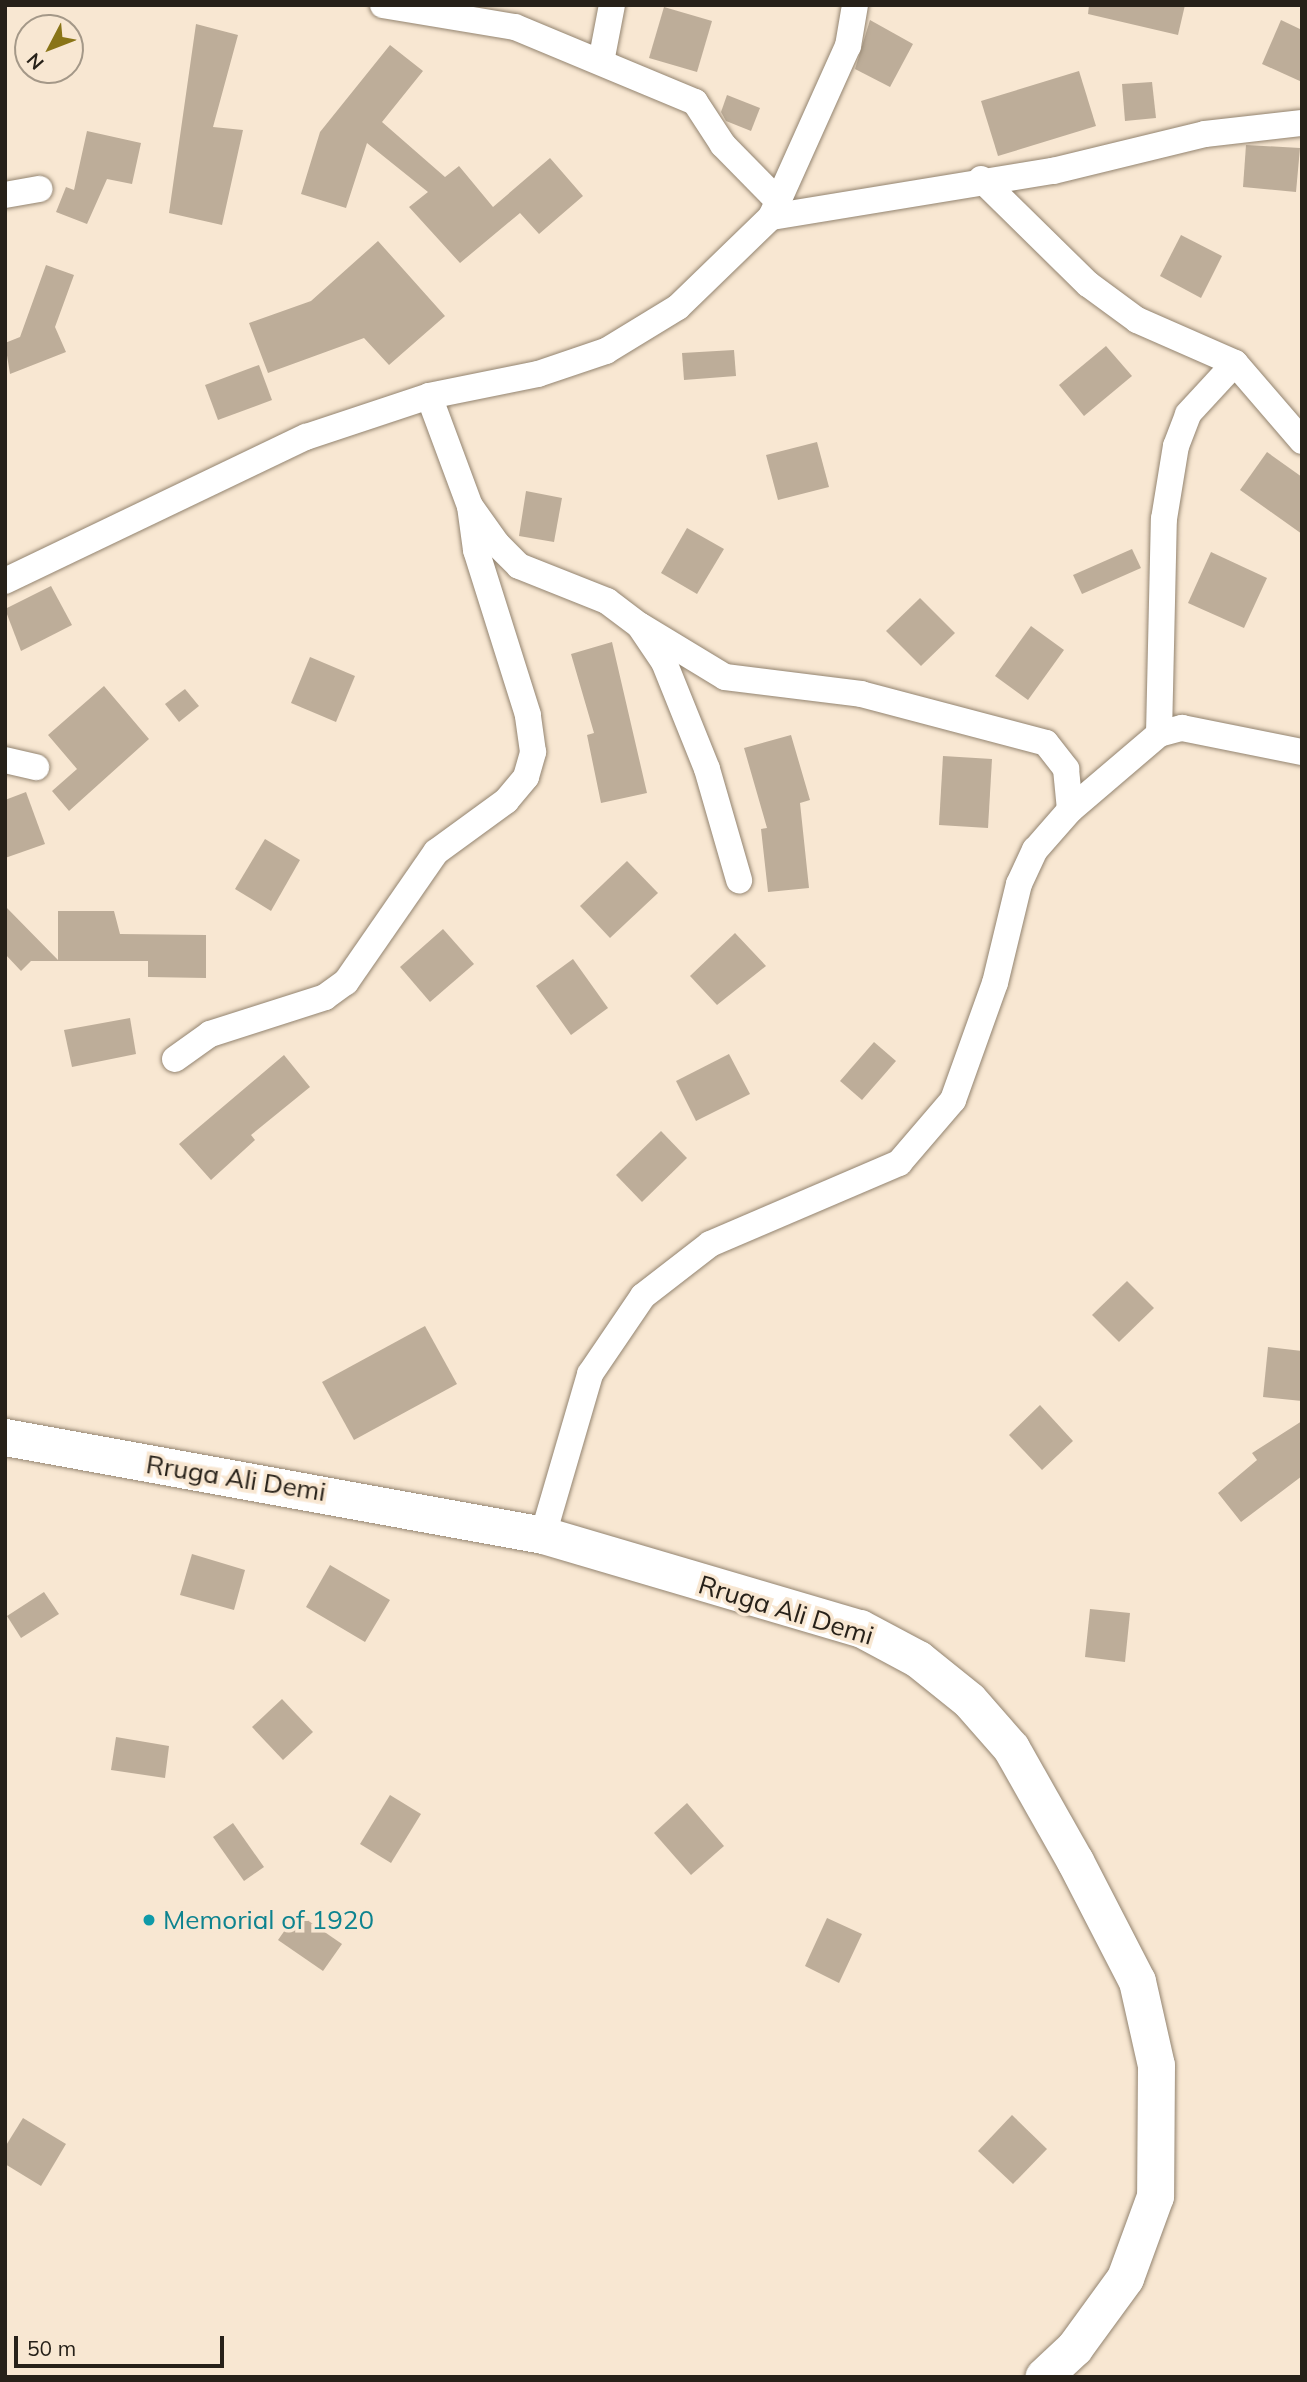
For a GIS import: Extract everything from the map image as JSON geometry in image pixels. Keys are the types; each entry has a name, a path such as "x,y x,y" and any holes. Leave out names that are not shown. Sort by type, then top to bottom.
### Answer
{"main road":[{"name":"Rruga Ali Demi","path":"5,1437 543,1535 860,1628 918,1659 969,1700 1012,1748 1043,1800 1137,1981 1152,2025 1159,2115 1155,2196 1125,2278 1074,2348 1043,2377"}],"street":[{"path":"383,5 517,16 601,62 695,102 723,145 774,209"},
{"path":"601,62 612,5"},
{"path":"5,581 306,438 429,396 538,374 606,351 678,306 774,209 848,46 855,5"},
{"path":"774,209 1053,171 1205,134 1302,122"},
{"path":"981,179 1088,284 1138,320 1236,363 1302,441"},
{"path":"5,195 39,190"},
{"path":"1159,734 1164,519 1175,446 1188,414 1236,363"},
{"path":"175,1059 210,1034 325,997 346,982 436,852 506,801 526,777 533,752 528,715 476,550 470,506 429,396"},
{"path":"470,506 519,566 570,583 725,677 861,694 1046,743 1066,769 1070,810"},
{"path":"639,625 682,701 738,880"},
{"path":"543,1535 590,1374 643,1296 710,1244 899,1163 953,1100 995,983 1019,884 1035,850 1070,810 1159,734 1182,728 1302,752"},
{"path":"5,760 36,767"}],"building":[{"path":"1089,5 1185,5 1178,35 1088,14"},
{"path":"664,7 712,21 697,72 649,58"},
{"path":"870,20 913,44 890,87 855,69"},
{"path":"1281,20 1302,30 1302,82 1262,64"},
{"path":"196,24 238,35 213,127 243,130 222,225 169,213"},
{"path":"390,45 423,71 382,122 445,177 459,166 493,207 550,158 583,196 539,234 520,213 460,263 409,207 428,192 367,143 346,208 301,194 320,132"},
{"path":"1079,71 1096,126 998,156 981,101"},
{"path":"1152,82 1156,118 1125,121 1122,84"},
{"path":"727,95 760,108 751,131 726,121 721,112"},
{"path":"87,131 141,143 132,184 107,179 87,224 56,212 66,187 74,190"},
{"path":"1246,145 1300,148 1296,192 1243,187"},
{"path":"1181,235 1222,256 1201,298 1160,276"},
{"path":"378,241 445,316 389,365 364,338 268,373 249,323 311,301"},
{"path":"46,265 74,275 55,327 66,352 10,374 5,343 20,337"},
{"path":"1106,346 1132,376 1084,416 1059,385"},
{"path":"734,350 736,376 684,380 682,353"},
{"path":"259,365 272,400 218,420 205,385"},
{"path":"817,442 829,487 778,500 766,455"},
{"path":"1267,452 1302,477 1302,534 1240,490"},
{"path":"526,491 562,498 554,542 519,536"},
{"path":"687,528 724,549 697,594 661,573"},
{"path":"1132,549 1141,568 1082,594 1073,575"},
{"path":"1211,552 1267,578 1244,628 1188,603"},
{"path":"51,586 72,625 21,651 5,609"},
{"path":"920,598 955,633 921,666 886,631"},
{"path":"1031,626 1064,650 1028,700 995,676"},
{"path":"612,642 647,793 601,803 587,735 594,733 571,654"},
{"path":"310,657 355,676 336,722 291,703"},
{"path":"104,686 149,739 69,811 52,791 77,769 48,735"},
{"path":"185,689 199,706 179,722 165,704"},
{"path":"791,735 810,800 800,803 809,888 768,892 761,829 767,828 744,748"},
{"path":"943,756 992,759 988,828 939,825"},
{"path":"26,792 45,844 5,858 5,800"},
{"path":"265,839 300,860 271,911 235,889"},
{"path":"627,861 658,893 610,938 580,906"},
{"path":"5,906 58,960 58,911 114,911 120,934 206,935 206,978 148,977 148,961 31,961 21,971 5,954"},
{"path":"443,929 474,964 430,1002 400,967"},
{"path":"735,933 766,966 717,1005 690,976"},
{"path":"573,959 608,1008 571,1035 536,986"},
{"path":"130,1018 136,1054 72,1067 64,1030"},
{"path":"874,1042 896,1061 862,1100 840,1081"},
{"path":"729,1054 750,1094 696,1121 676,1081"},
{"path":"284,1055 310,1087 251,1135 255,1140 211,1180 179,1144"},
{"path":"661,1131 687,1158 642,1202 616,1175"},
{"path":"1127,1281 1154,1308 1119,1342 1092,1315"},
{"path":"425,1326 457,1384 354,1440 322,1382"},
{"path":"1268,1347 1302,1351 1302,1401 1263,1397"},
{"path":"1040,1405 1073,1441 1042,1470 1009,1435"},
{"path":"1302,1421 1302,1476 1241,1522 1218,1493 1257,1460 1252,1453"},
{"path":"192,1554 245,1570 234,1610 180,1595"},
{"path":"330,1565 390,1600 365,1642 306,1607"},
{"path":"44,1592 59,1614 21,1638 7,1616"},
{"path":"1090,1609 1130,1613 1125,1662 1085,1657"},
{"path":"282,1699 313,1732 283,1760 252,1727"},
{"path":"116,1737 169,1746 165,1778 111,1770"},
{"path":"390,1795 421,1814 391,1863 360,1844"},
{"path":"687,1803 724,1846 691,1875 654,1833"},
{"path":"233,1823 264,1867 244,1881 213,1837"},
{"path":"297,1913 342,1944 323,1971 278,1940"},
{"path":"827,1918 862,1934 839,1983 805,1966"},
{"path":"1012,2115 1047,2149 1013,2184 978,2151"},
{"path":"23,2118 66,2144 41,2186 5,2164 5,2147"}],"place":[{"name":"Memorial of 1920","path":"149,1920"}]}
